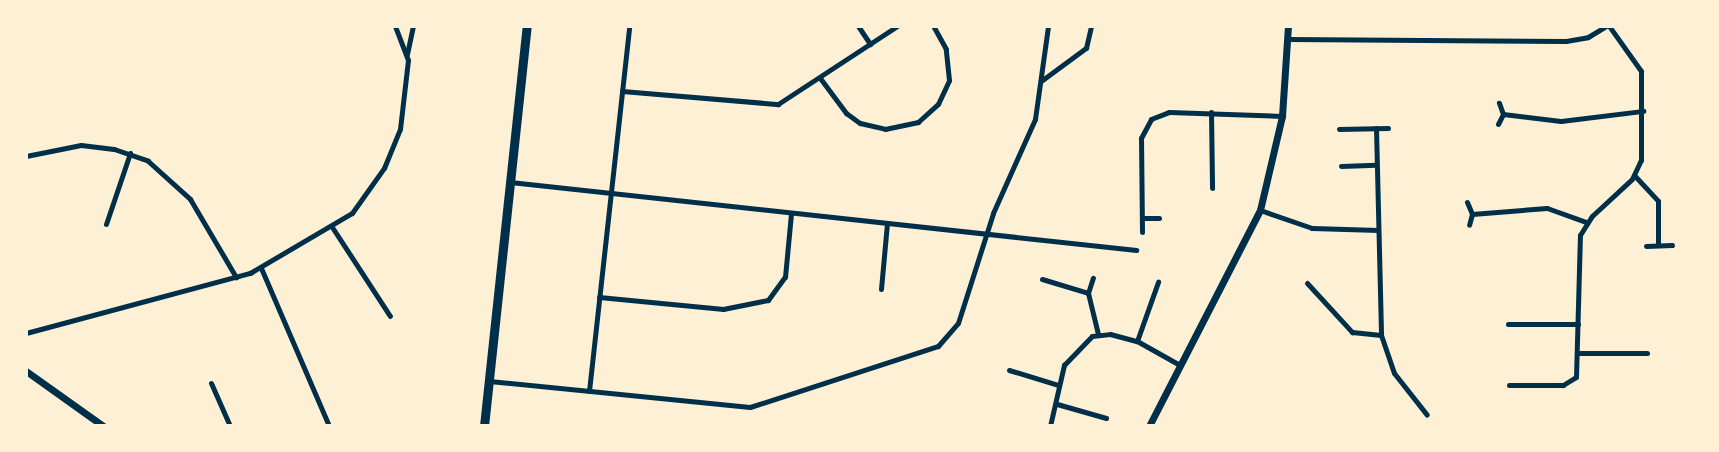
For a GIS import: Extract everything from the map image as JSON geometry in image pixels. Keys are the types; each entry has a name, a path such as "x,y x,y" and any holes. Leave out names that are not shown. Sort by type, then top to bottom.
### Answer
{"main road":[{"path":"484,426 527,26"}],"street":[{"path":"395,26 407,54"},
{"path":"26,333 236,277 261,268 332,227 364,200 397,139 407,54 413,26"},
{"path":"589,392 629,26"},
{"path":"858,26 870,44"},
{"path":"622,91 774,105 820,78 896,26"},
{"path":"820,78 846,113 860,123 892,129 918,122 938,104 949,80 946,49 933,26"},
{"path":"488,381 750,407 928,350 955,330 986,233 1032,127 1041,81 1048,26"},
{"path":"1041,81 1086,48 1091,26"},
{"path":"1149,426 1178,364 1233,268 1260,210 1282,116 1289,39 1288,26"},
{"path":"1289,39 1566,41 1588,37 1607,26 1639,66 1643,111 1642,154 1634,175 1586,222 1578,243 1578,373 1570,382 1509,385"},
{"path":"1498,103 1503,114"},
{"path":"1503,114 1561,121 1643,111"},
{"path":"1142,232 1141,146 1146,127 1164,113 1211,112 1282,116"},
{"path":"1211,112 1212,188"},
{"path":"1498,124 1503,114"},
{"path":"1376,128 1381,335 1394,372 1427,415"},
{"path":"1339,129 1388,128"},
{"path":"26,156 74,145 130,153 161,169 182,189 236,277"},
{"path":"106,224 130,153"},
{"path":"1341,166 1376,164"},
{"path":"1634,175 1658,201 1658,244"},
{"path":"509,182 1136,250"},
{"path":"1467,202 1472,214 1469,225"},
{"path":"1472,214 1547,208 1586,222"},
{"path":"1260,210 1312,228 1378,230"},
{"path":"599,297 723,309 768,300 785,277 791,212"},
{"path":"1142,218 1159,218"},
{"path":"881,289 887,223"},
{"path":"332,227 390,316"},
{"path":"1646,246 1658,244 1672,245"},
{"path":"261,268 329,426"},
{"path":"1093,278 1088,293 1098,334"},
{"path":"1042,279 1088,293"},
{"path":"1137,341 1158,282"},
{"path":"1307,283 1352,332 1381,335"},
{"path":"1508,324 1578,324"},
{"path":"1050,426 1056,404 1058,385 1074,351 1098,334 1137,341 1178,364"},
{"path":"1578,353 1647,353"},
{"path":"26,370 104,426"},
{"path":"1008,370 1058,385"},
{"path":"211,383 230,426"},
{"path":"1056,404 1106,418"}]}
